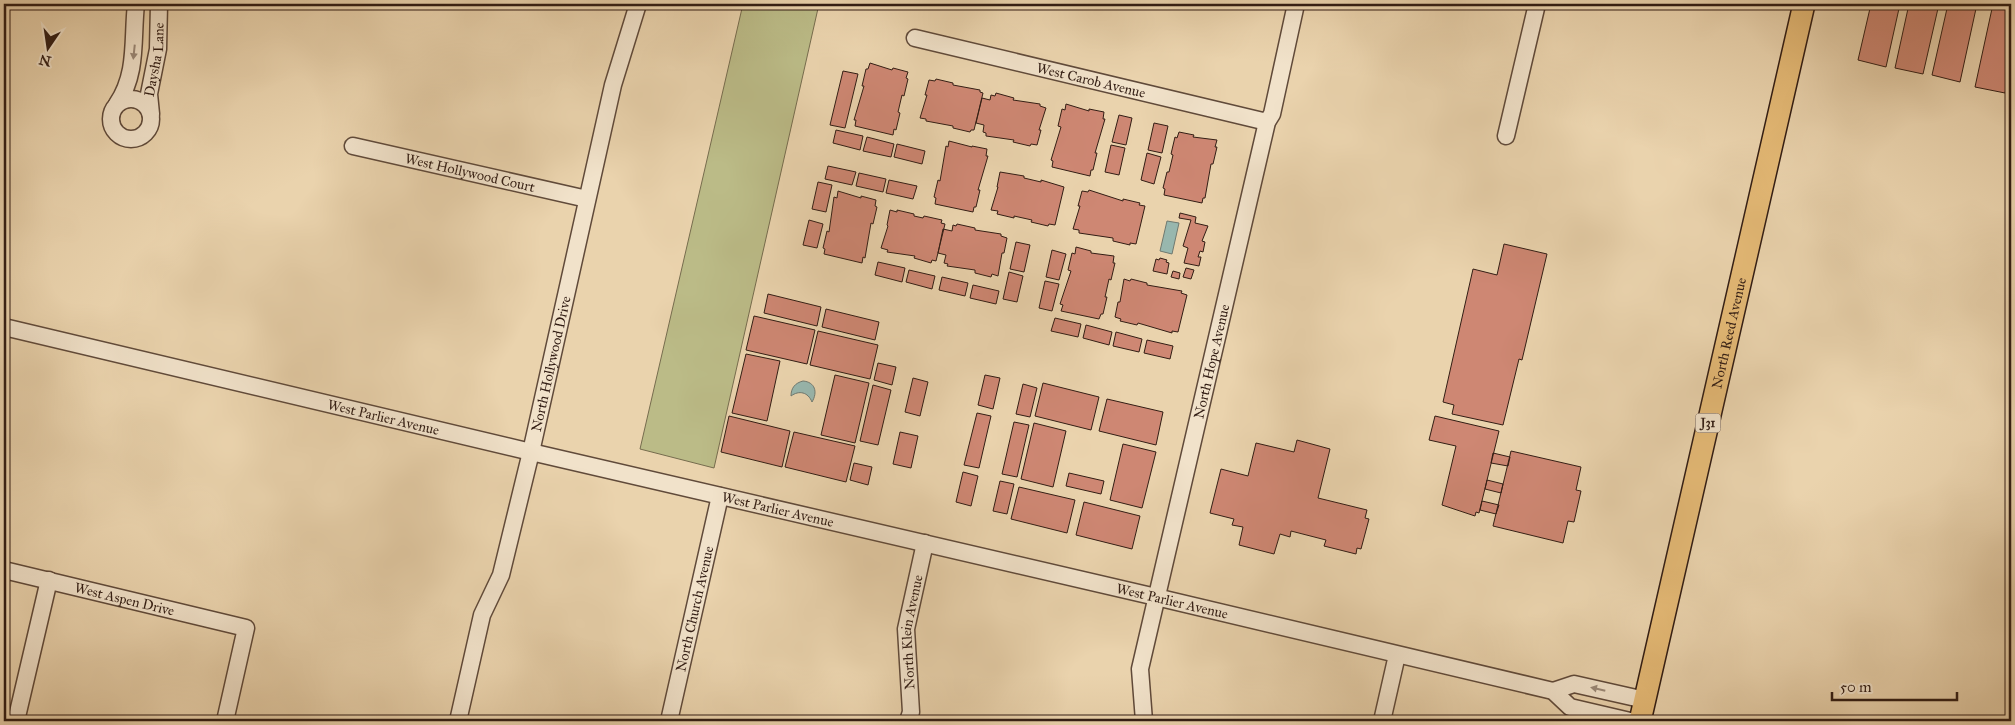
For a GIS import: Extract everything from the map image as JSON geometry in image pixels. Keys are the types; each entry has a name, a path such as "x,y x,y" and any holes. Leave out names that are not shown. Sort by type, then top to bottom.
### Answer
{"main road":[{"name":"North Reed Avenue","path":"1640,721 1804,4"}],"street":[{"name":"Daysha Lane","path":"136,4 132,66 126,88 113,109 110,122 117,134 124,138 138,138 144,134 151,122 149,94 158,49 159,4"},
{"name":"North Hollywood Drive","path":"458,721 482,615 501,575 531,452 613,85 638,4"},
{"name":"North Hope Avenue","path":"1144,721 1140,669 1267,122 1272,114 1296,4"},
{"path":"1506,136 1536,4"},
{"name":"West Carob Avenue","path":"916,38 1267,122"},
{"name":"Daysha Lane","path":"117,104 130,98 137,100 143,103 150,114"},
{"name":"West Hollywood Court","path":"353,146 587,199"},
{"name":"West Parlier Avenue","path":"4,327 1553,691 1570,707 1630,721"},
{"name":"North Church Avenue","path":"669,721 720,496"},
{"name":"North Klein Avenue","path":"908,721 911,712 906,629 925,543"},
{"name":"West Aspen Drive","path":"4,570 246,628 224,721"},
{"path":"16,721 49,580"},
{"path":"1382,721 1397,655"},
{"name":"West Parlier Avenue","path":"1553,691 1574,684 1644,700"}],"green space":[{"path":"743,4 819,4 714,468 640,449"}],"water":[{"path":"1167,221 1179,223 1172,254 1160,251"},
{"path":"803,381 813,385 815,395 812,402 803,393 791,396 794,386"}],"building":[{"path":"1871,4 1900,4 1886,67 1858,60"},
{"path":"1909,4 1939,4 1923,74 1895,68"},
{"path":"1948,4 1977,4 1960,82 1932,75"},
{"path":"1993,4 2011,4 2011,64 2005,93 1975,87"},
{"path":"870,63 892,70 893,68 908,72 904,96 902,95 898,112 900,113 896,130 894,129 893,135 855,126 856,120 854,120 864,86 862,86 866,69 868,69"},
{"path":"843,71 858,74 845,128 830,125"},
{"path":"936,79 953,83 953,85 980,90 983,93 974,130 970,132 920,118 927,95 925,95 929,80 935,81"},
{"path":"996,93 1014,98 1013,100 1040,104 1040,106 1046,108 1039,130 1041,130 1037,145 1031,144 1030,146 1013,142 1014,140 986,136 986,133 983,132 984,125 976,123 982,98 990,100 991,95 995,96"},
{"path":"1066,104 1089,111 1089,109 1104,112 1103,119 1105,119 1090,176 1052,167 1053,161 1051,160 1061,127 1058,126 1062,109 1065,110"},
{"path":"1119,115 1132,118 1126,145 1112,142"},
{"path":"1154,123 1168,126 1162,153 1148,150"},
{"path":"836,130 863,136 860,150 833,143"},
{"path":"1179,132 1194,135 1193,137 1217,140 1205,198 1203,198 1202,203 1164,195 1165,189 1163,188 1173,155 1171,154 1175,137 1177,138"},
{"path":"867,137 894,144 891,157 863,151"},
{"path":"949,141 987,149 986,156 988,156 978,190 980,190 976,207 974,207 973,212 935,204 936,198 934,197 938,180 940,181 946,146 948,147"},
{"path":"897,144 925,151 922,164 894,157"},
{"path":"1111,145 1125,148 1119,175 1105,172"},
{"path":"1147,153 1161,157 1154,184 1141,180"},
{"path":"828,166 856,172 852,185 825,179"},
{"path":"1000,172 1024,176 1024,178 1041,182 1041,180 1064,187 1055,225 1049,224 1048,226 1031,222 1032,220 997,214 998,211 991,210 998,187"},
{"path":"859,173 886,179 883,192 856,186"},
{"path":"889,180 917,186 913,199 886,193"},
{"path":"818,182 832,185 826,212 812,209"},
{"path":"1089,190 1123,201 1123,199 1140,203 1139,205 1145,206 1136,244 1130,243 1130,245 1113,241 1113,238 1079,233 1079,230 1073,229 1080,206 1078,206 1082,191 1088,192"},
{"path":"838,191 861,198 861,196 876,200 875,206 877,207 873,224 871,223 865,258 863,257 862,263 824,254 825,249 823,248 827,231 829,232 834,197 837,198"},
{"path":"890,210 914,214 914,216 923,218 924,216 942,220 941,223 945,224 936,261 932,260 931,263 914,258 915,256 887,252 888,250 881,248 888,226"},
{"path":"1180,213 1196,217 1195,223 1208,226 1202,241 1205,242 1203,252 1200,251 1198,257 1201,257 1199,266 1184,263 1188,248 1183,246 1191,220 1179,218"},
{"path":"809,220 823,224 817,248 803,245"},
{"path":"957,224 975,228 975,230 1001,234 1001,236 1007,238 998,276 992,274 991,277 975,273 975,270 947,266 948,264 944,263 946,255 938,253 943,229 952,231 953,225 956,226"},
{"path":"1016,242 1030,245 1024,272 1010,269"},
{"path":"1504,244 1547,254 1522,360 1519,359 1503,425 1452,414 1454,405 1443,402 1473,269 1497,275"},
{"path":"1076,247 1091,251 1091,253 1114,256 1113,263 1115,263 1111,280 1109,279 1103,314 1101,314 1099,319 1061,311 1063,305 1060,304 1071,271 1068,270 1072,253 1075,254"},
{"path":"1052,250 1066,254 1059,280 1046,277"},
{"path":"1160,258 1167,260 1166,262 1169,263 1167,274 1153,271 1156,259 1159,260"},
{"path":"878,262 905,268 902,282 875,275"},
{"path":"1186,268 1194,270 1191,279 1183,277"},
{"path":"909,270 935,276 932,289 906,282"},
{"path":"1173,271 1180,273 1179,279 1171,277"},
{"path":"1009,272 1023,276 1017,302 1003,299"},
{"path":"942,277 968,283 965,296 939,290"},
{"path":"1124,279 1182,291 1181,293 1187,295 1178,332 1172,331 1172,333 1138,323 1137,325 1120,321 1121,319 1115,317"},
{"path":"1045,281 1059,284 1052,311 1039,308"},
{"path":"973,285 999,291 996,304 970,298"},
{"path":"768,294 821,307 817,326 764,313"},
{"path":"826,309 879,322 875,340 822,327"},
{"path":"754,316 815,330 807,364 746,350"},
{"path":"1055,318 1081,324 1078,337 1051,331"},
{"path":"1086,325 1112,332 1109,345 1083,338"},
{"path":"818,331 878,345 870,379 810,365"},
{"path":"1116,332 1142,339 1139,352 1113,346"},
{"path":"1147,340 1173,346 1170,359 1144,353"},
{"path":"746,354 780,361 767,421 732,413"},
{"path":"878,363 896,367 892,385 874,380"},
{"path":"835,375 869,383 855,443 821,435"},
{"path":"985,375 1000,378 993,409 978,405"},
{"path":"913,378 928,382 920,416 905,412"},
{"path":"1043,383 1099,397 1091,430 1035,416"},
{"path":"1023,384 1037,388 1030,417 1016,414"},
{"path":"873,385 891,390 878,445 860,441"},
{"path":"1107,399 1163,412 1156,445 1099,431"},
{"path":"977,413 991,416 979,468 964,465"},
{"path":"729,416 790,431 782,467 721,452"},
{"path":"1435,416 1499,431 1479,513 1476,512 1475,516 1442,505 1456,446 1429,440"},
{"path":"1014,422 1029,425 1017,477 1002,474"},
{"path":"1034,423 1066,431 1053,487 1021,479"},
{"path":"794,432 855,446 846,482 785,467"},
{"path":"900,432 918,436 911,468 893,464"},
{"path":"1297,440 1330,449 1318,498 1367,510 1365,518 1369,519 1361,549 1357,548 1356,554 1324,546 1326,540 1291,531 1290,537 1280,534 1274,554 1239,545 1243,527 1232,525 1234,519 1210,513 1221,469 1248,476 1256,443 1294,452"},
{"path":"1123,444 1156,452 1142,508 1110,500"},
{"path":"1511,451 1581,467 1576,490 1581,491 1574,522 1568,521 1563,543 1493,526"},
{"path":"1493,453 1510,457 1508,466 1491,463"},
{"path":"854,463 872,467 868,485 850,480"},
{"path":"963,472 978,476 971,506 956,502"},
{"path":"1069,473 1104,481 1101,494 1066,486"},
{"path":"1487,480 1503,484 1501,493 1485,489"},
{"path":"1000,481 1014,484 1007,514 993,511"},
{"path":"1019,487 1075,500 1067,533 1011,519"},
{"path":"1482,501 1499,505 1496,514 1480,510"},
{"path":"1084,502 1140,516 1132,549 1076,535"}]}
